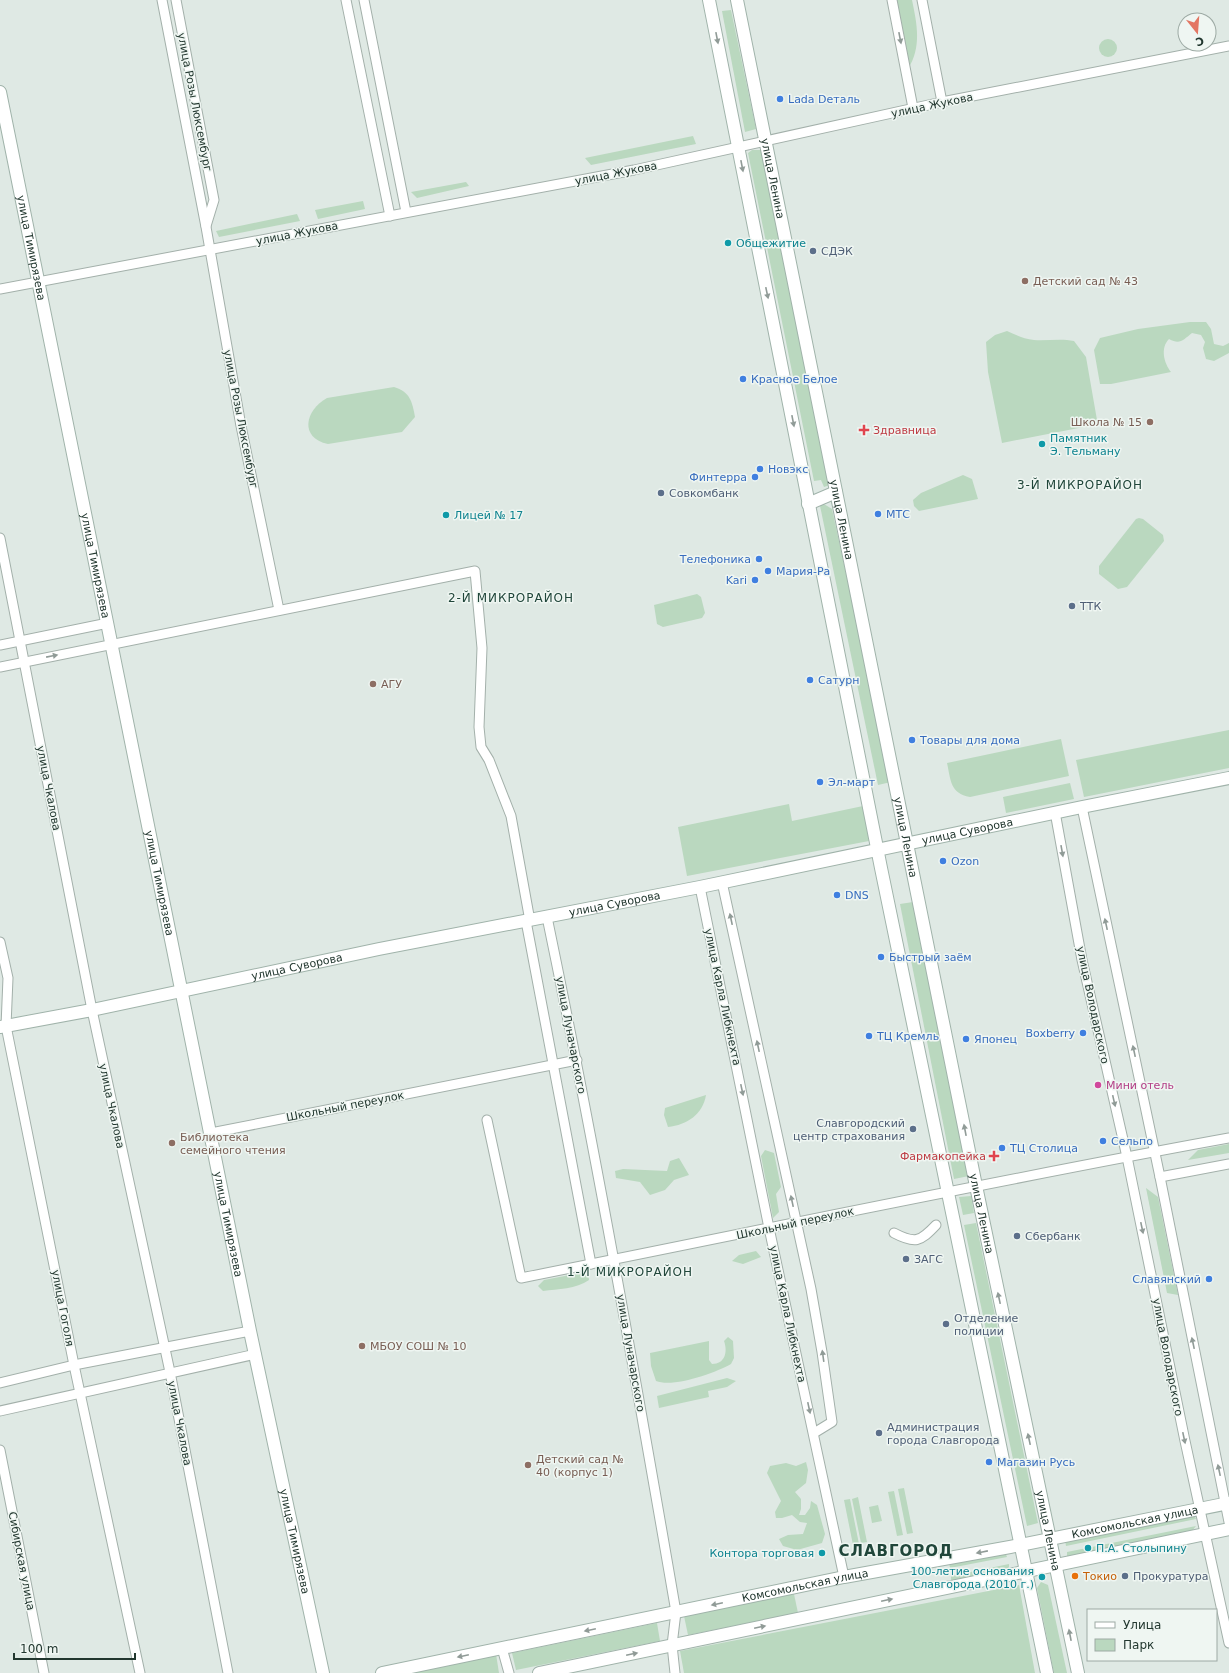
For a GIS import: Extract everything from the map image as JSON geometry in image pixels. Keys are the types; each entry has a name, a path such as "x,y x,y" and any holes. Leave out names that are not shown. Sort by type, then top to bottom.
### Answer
{"street":[{"name":"улица Розы Люксембург","path":"162,0 206,227 241,426 279,610"},
{"name":"улица Розы Люксембург","path":"176,0 214,200 206,227"},
{"path":"346,0 390,216"},
{"path":"364,0 406,212"},
{"path":"709,0 877,850 1046,1673"},
{"name":"улица Ленина","path":"737,0 976,1186 1078,1673"},
{"path":"892,0 913,108"},
{"path":"922,0 942,102"},
{"name":"улица Жукова","path":"0,289 626,171 739,148 913,108 1229,46"},
{"name":"улица Тимирязева","path":"0,92 37,282 108,623 250,1331 323,1673"},
{"path":"808,504 836,492"},
{"name":"улица Чкалова","path":"0,538 92,1010 163,1348 170,1372 228,1673"},
{"name":"улица Луначарского","path":"279,610 475,571 482,648 479,727 481,747 489,760 511,816 553,1064 591,1264"},
{"path":"0,667 279,610"},
{"path":"0,645 108,623"},
{"name":"улица Суворова","path":"3,1026 92,1010 379,949 700,887 1082,806 1229,778"},
{"path":"1082,806 1155,1152 1227,1503 1229,1522"},
{"name":"улица Володарского","path":"1055,812 1082,960 1127,1157 1229,1643"},
{"path":"722,882 797,1223 822,1352 832,1422 814,1433"},
{"name":"улица Карла Либкнехта","path":"700,887 769,1228 844,1577"},
{"name":"улица Луначарского","path":"547,917 577,1060 614,1259 676,1612 672,1645 676,1673"},
{"name":"улица Гоголя","path":"0,942 8,978 3,1026 140,1673"},
{"name":"Школьный переулок","path":"211,1133 577,1060"},
{"name":"Школьный переулок","path":"487,1120 521,1278 797,1223 912,1198 1229,1138"},
{"path":"1160,1177 1229,1164"},
{"path":"894,1233 909,1241 925,1238 936,1225"},
{"path":"0,1383 74,1365 250,1331"},
{"path":"0,1411 256,1354"},
{"name":"Сибирская улица","path":"0,1450 44,1673"},
{"name":"Комсомольская улица","path":"382,1673 844,1577 1020,1545 1227,1503"},
{"path":"540,1673 1229,1529"},
{"path":"502,1648 509,1673"}],"green space":[{"path":"896,0 912,0 917,27 917,44 908,69"},
{"path":"731,10 756,129 745,132 722,11"},
{"path":"1104,39 1112,39 1117,44 1115,55 1112,57 1104,57 1099,52 1099,44"},
{"path":"693,136 696,144 591,165 585,158"},
{"path":"752,150 761,150 830,485 824,487 821,480 814,481 748,153"},
{"path":"466,182 469,186 417,198 411,192"},
{"path":"363,201 365,209 318,219 315,210"},
{"path":"297,214 300,221 219,237 216,231"},
{"path":"1190,322 1206,322 1211,329 1214,344 1223,346 1229,343 1229,353 1214,361 1206,359 1203,348 1205,342 1201,335 1192,333 1179,342 1169,339 1166,343 1164,356 1166,364 1171,372 1111,384 1100,384 1094,350 1100,338 1138,329"},
{"path":"1007,331 1020,337 1030,339 1074,341 1086,357 1097,420 1094,425 1002,443 988,372 986,342 995,335"},
{"path":"394,387 407,394 413,406 415,417 402,432 328,444 319,441 309,430 308,423 310,416 314,409 327,398"},
{"path":"963,475 972,479 978,499 919,511 914,506 913,500 921,493"},
{"path":"819,501 832,509 891,782 878,785"},
{"path":"1136,519 1143,519 1163,535 1164,541 1127,587 1118,589 1099,574 1099,566"},
{"path":"697,594 701,597 705,613 702,618 663,627 657,624 654,605"},
{"path":"1229,730 1229,768 1084,797 1076,760"},
{"path":"1061,739 1069,776 970,797 959,793 952,785 947,763"},
{"path":"1070,783 1074,799 1006,813 1003,797"},
{"path":"789,804 792,821 863,806 869,841 687,876 678,827"},
{"path":"913,902 969,1176 954,1179 900,904"},
{"path":"706,1095 698,1113 682,1124 668,1127 664,1115 665,1108"},
{"path":"1229,1144 1229,1153 1188,1160 1198,1150"},
{"path":"765,1150 774,1153 781,1187 776,1194 779,1212 773,1218 761,1156"},
{"path":"679,1158 689,1175 674,1180 665,1190 650,1195 640,1182 616,1178 615,1171 623,1169 667,1171 670,1161"},
{"path":"1146,1188 1158,1197 1178,1295 1167,1293"},
{"path":"971,1196 974,1213 963,1215 959,1197"},
{"path":"976,1223 1038,1523 1027,1526 964,1225"},
{"path":"756,1251 761,1257 743,1264 732,1261 739,1255"},
{"path":"580,1273 588,1273 589,1280 573,1287 561,1289 543,1291 538,1286 544,1280"},
{"path":"728,1337 733,1341 734,1358 731,1364 705,1375 683,1381 663,1383 656,1381 651,1366 650,1353 709,1341 709,1360 712,1364 723,1360 726,1349 724,1341"},
{"path":"727,1378 736,1381 727,1387 708,1391 709,1397 659,1408 657,1396"},
{"path":"806,1462 808,1470 806,1483 795,1492 801,1499 801,1509 799,1515 805,1515 810,1508 811,1501 817,1505 825,1534 822,1543 797,1550 783,1546 779,1539 788,1535 803,1534 807,1523 800,1522 792,1515 776,1518 775,1512 781,1501 767,1473 770,1466 786,1463 796,1466"},
{"path":"904,1488 913,1533 907,1534 898,1489"},
{"path":"894,1491 903,1535 897,1536 888,1492"},
{"path":"858,1497 867,1542 861,1543 852,1499"},
{"path":"850,1499 859,1544 853,1545 844,1500"},
{"path":"878,1505 882,1521 872,1523 869,1507"},
{"path":"1194,1514 1196,1519 1066,1546 1065,1540"},
{"path":"1196,1526 1188,1536 1067,1558 1067,1552"},
{"path":"1005,1552 1007,1557 950,1568 949,1563"},
{"path":"1009,1564 1009,1569 951,1581 951,1576"},
{"path":"1041,1582 1048,1585 1067,1673 1054,1673 1037,1588"},
{"path":"1019,1585 1035,1673 684,1673 680,1651"},
{"path":"794,1594 798,1613 688,1635 684,1616"},
{"path":"657,1623 660,1641 516,1670 512,1653"},
{"path":"496,1654 499,1673 407,1673"}],"place":[{"name":"Lada Dеталь","path":"780,99"},
{"name":"Общежитие","path":"728,243"},
{"name":"СДЭК","path":"813,251"},
{"name":"Детский сад № 43","path":"1025,281"},
{"name":"Красное Белое","path":"743,379"},
{"name":"Школа № 15","path":"1150,422"},
{"name":"Здравница","path":"864,430"},
{"name":"Памятник Э. Тельману","path":"1042,444"},
{"name":"Новэкс","path":"760,469"},
{"name":"Финтерра","path":"755,477"},
{"name":"Совкомбанк","path":"661,493"},
{"name":"МТС","path":"878,514"},
{"name":"Лицей № 17","path":"446,515"},
{"name":"Телефоника","path":"759,559"},
{"name":"Мария-Ра","path":"768,571"},
{"name":"Kari","path":"755,580"},
{"name":"ТТК","path":"1072,606"},
{"name":"Сатурн","path":"810,680"},
{"name":"АГУ","path":"373,684"},
{"name":"Товары для дома","path":"912,740"},
{"name":"Эл-март","path":"820,782"},
{"name":"Ozon","path":"943,861"},
{"name":"DNS","path":"837,895"},
{"name":"Быстрый заём","path":"881,957"},
{"name":"Boxberry","path":"1083,1033"},
{"name":"ТЦ Кремль","path":"869,1036"},
{"name":"Японец","path":"966,1039"},
{"name":"Мини отель","path":"1098,1085"},
{"name":"Славгородский центр страхования","path":"913,1129"},
{"name":"Сельпо","path":"1103,1141"},
{"name":"Библиотека семейного чтения","path":"172,1143"},
{"name":"ТЦ Столица","path":"1002,1148"},
{"name":"Фармакопейка","path":"994,1156"},
{"name":"Сбербанк","path":"1017,1236"},
{"name":"ЗАГС","path":"906,1259"},
{"name":"Славянский","path":"1209,1279"},
{"name":"Отделение полиции","path":"946,1324"},
{"name":"МБОУ СОШ № 10","path":"362,1346"},
{"name":"Администрация города Славгорода","path":"879,1433"},
{"name":"Магазин Русь","path":"989,1462"},
{"name":"Детский сад № 40 (корпус 1)","path":"528,1465"},
{"name":"П.А. Столыпину","path":"1088,1548"},
{"name":"Контора торговая","path":"822,1553"},
{"name":"Токио","path":"1075,1576"},
{"name":"Прокуратура","path":"1125,1576"},
{"name":"100-летие основания Славгорода (2010 г.)","path":"1042,1577"}],"district":[{"name":"3-Й МИКРОРАЙОН","path":"1080,485"},
{"name":"2-Й МИКРОРАЙОН","path":"511,598"},
{"name":"1-Й МИКРОРАЙОН","path":"630,1272"},
{"name":"СЛАВГОРОД","path":"896,1551"}]}
